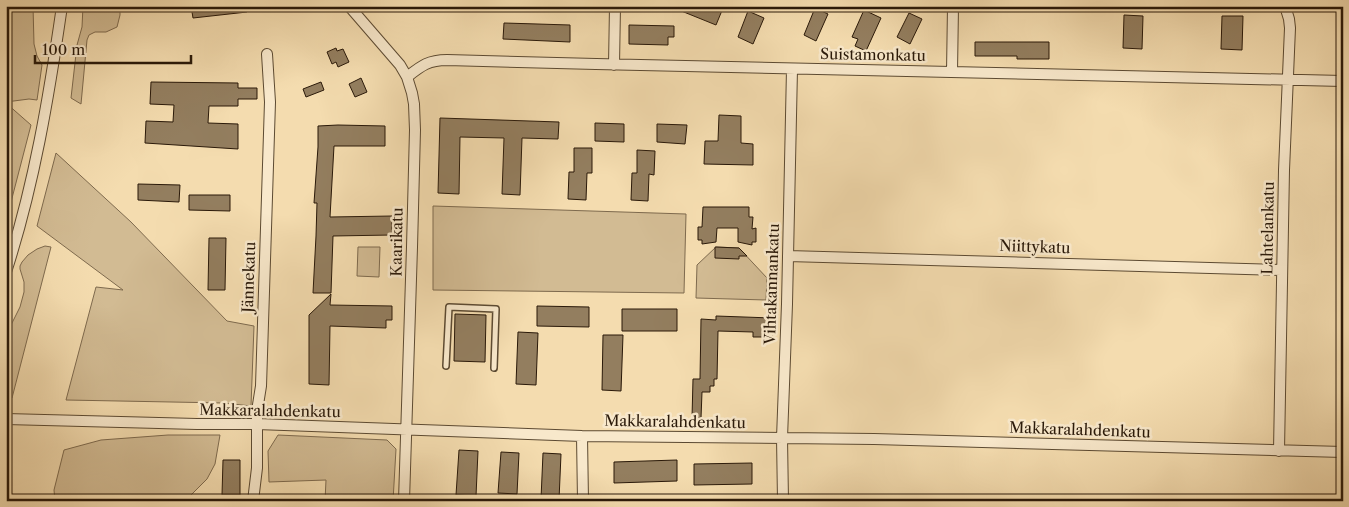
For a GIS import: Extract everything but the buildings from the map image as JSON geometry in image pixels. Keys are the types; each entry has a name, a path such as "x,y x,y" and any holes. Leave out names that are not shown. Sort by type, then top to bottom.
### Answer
{"street":[{"path":"6,272 22,218 41,133 62,6"},
{"name":"Kaarikatu","path":"349,6 395,58 407,77 412,93 415,130 404,501"},
{"path":"614,65 615,6"},
{"path":"952,72 953,6"},
{"name":"Lahtelankatu","path":"1279,451 1284,170 1290,28 1285,6"},
{"name":"Jännekatu","path":"253,501 257,468 257,424 261,377 270,102 267,54"},
{"name":"Suistamonkatu","path":"407,77 427,63 438,60 1343,81"},
{"name":"Vihtakannankatu","path":"783,501 782,438 792,69"},
{"name":"Niittykatu","path":"788,256 1282,270"},
{"name":"Makkaralahdenkatu","path":"6,419 257,424 582,436 894,439 1343,452"},
{"path":"582,436 583,501"}],"lane":[{"path":"446,366 449,307 496,309 494,368"}],"shaded area":[{"path":"17,6 33,6 34,44 42,65 37,100 29,99 6,102 6,12"},
{"path":"83,6 120,6 120,15 117,27 106,32 95,32 89,35 81,104 71,98 77,45 82,27"},
{"path":"6,103 31,125 11,202 6,197"},
{"path":"56,153 131,222 227,321 254,326 251,406 224,403 66,400 96,287 123,290 37,226"},
{"path":"433,206 686,214 684,293 433,290"},
{"path":"45,246 51,247 12,398 6,398 6,335 20,307 24,292 24,282 20,266 28,255"},
{"path":"358,247 380,247 379,277 357,276"},
{"path":"716,247 739,248 767,278 766,300 696,298 697,265"},
{"path":"168,435 220,435 215,464 207,479 185,501 55,501 54,490 64,450 101,440"},
{"path":"278,435 387,440 396,449 393,501 325,501 326,480 269,482 268,451"}]}
